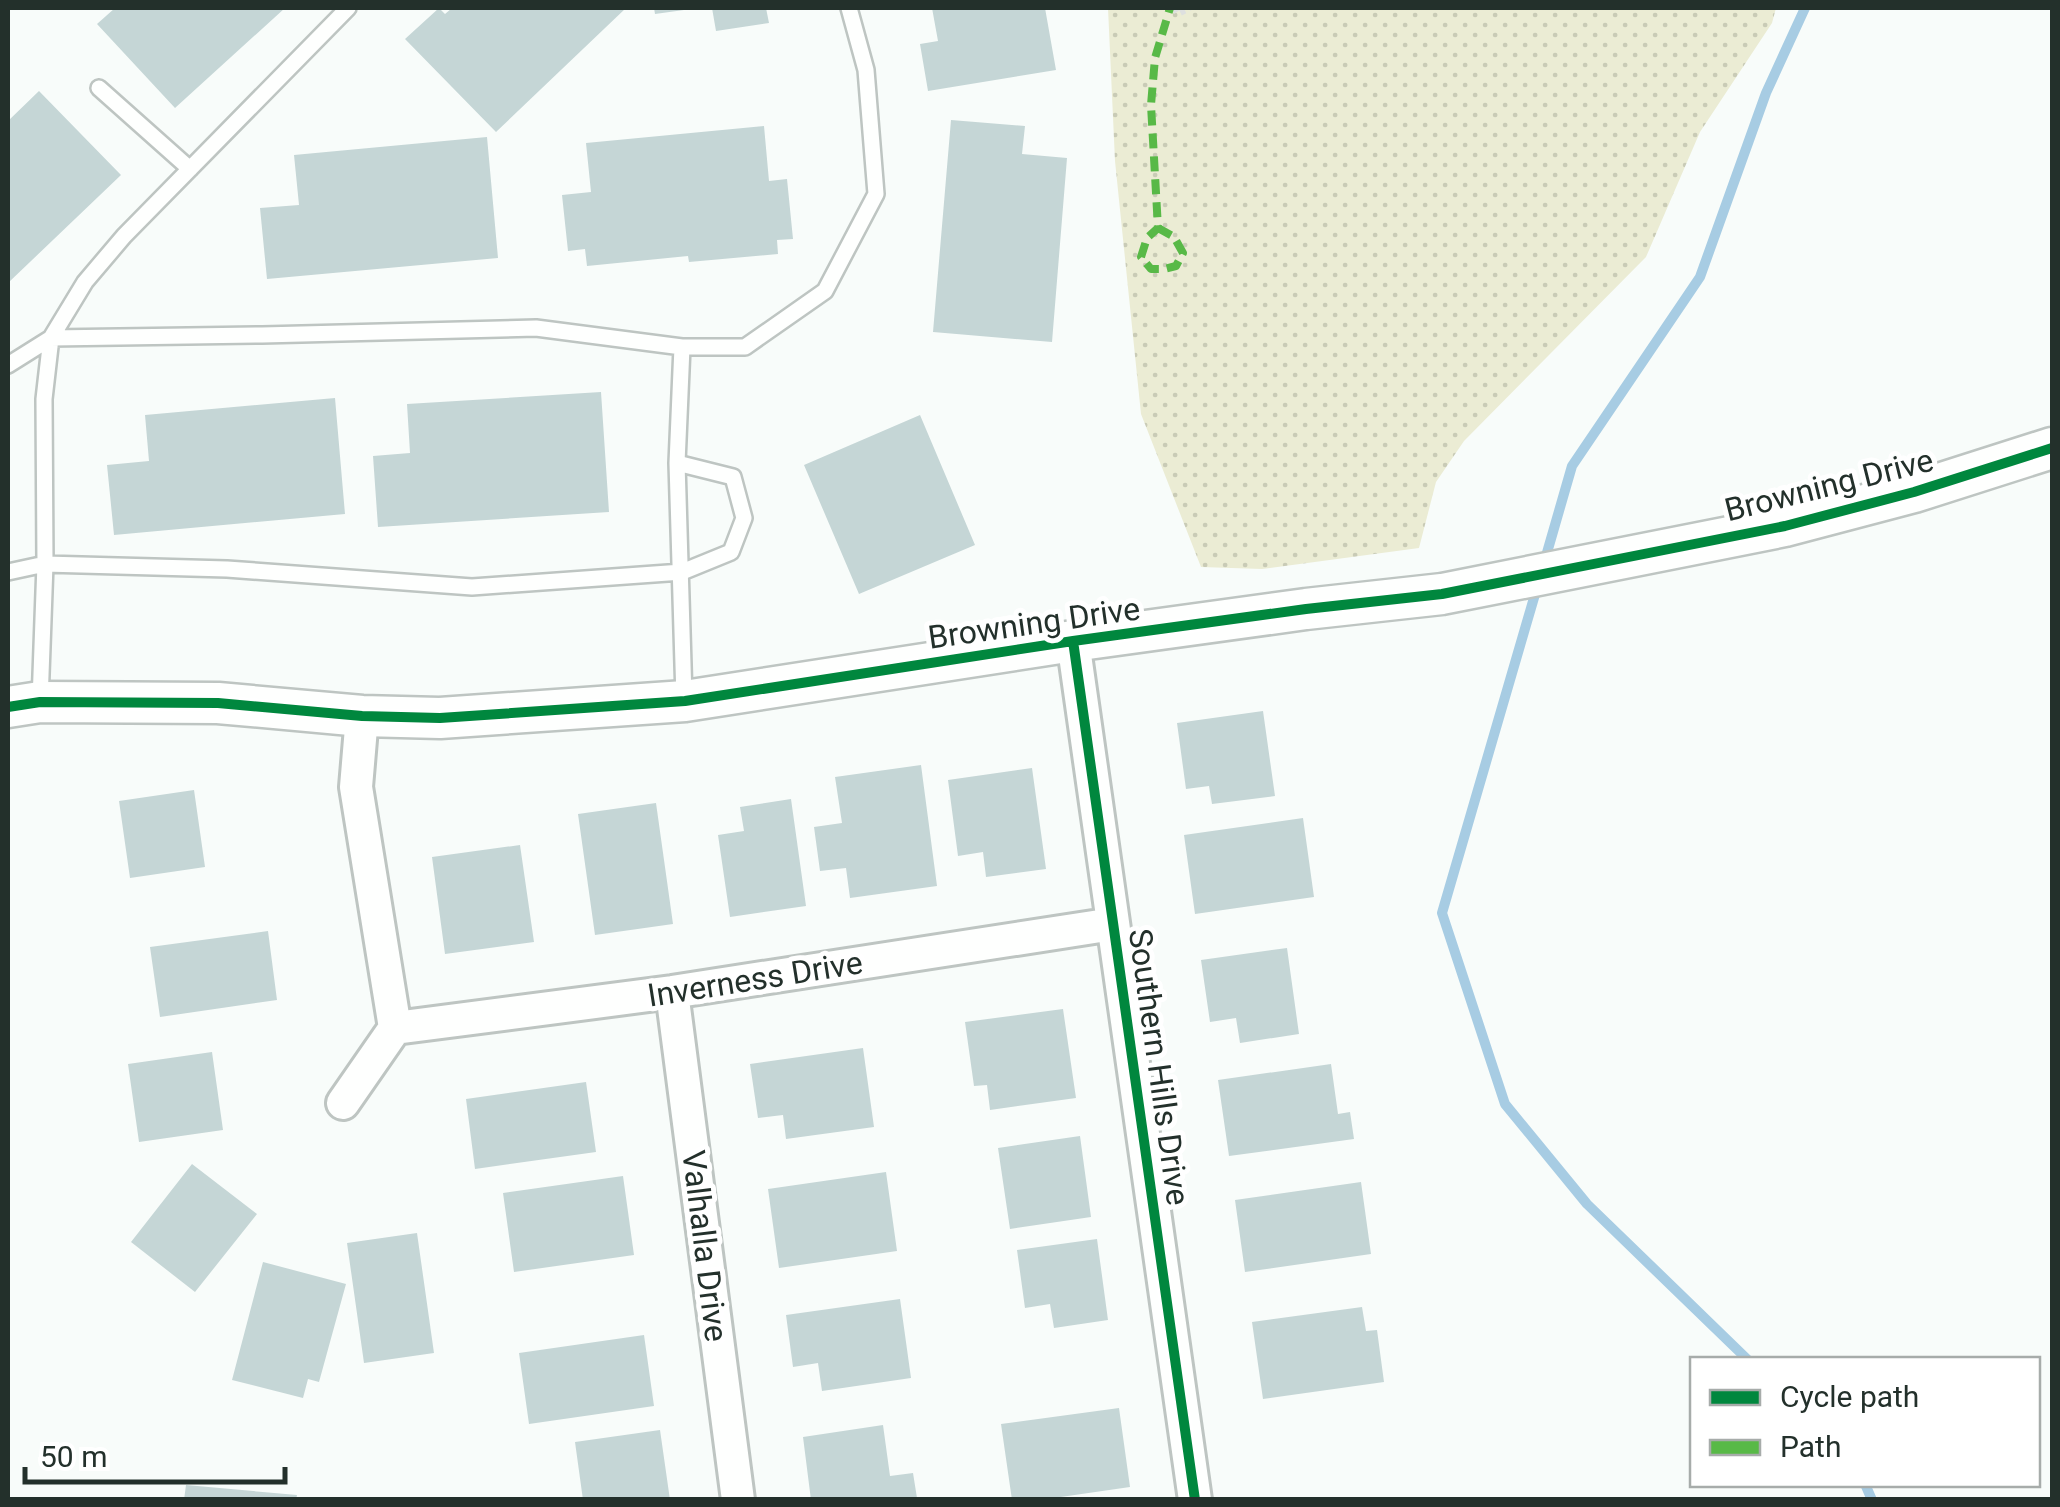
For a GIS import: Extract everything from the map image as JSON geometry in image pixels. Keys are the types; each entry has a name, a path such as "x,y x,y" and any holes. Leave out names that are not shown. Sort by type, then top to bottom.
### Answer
{"street":[{"name":"Browning Drive","path":"24,704 218,703 362,716 440,718 684,701 1073,641 1442,594 1785,526 1914,492 2052,448"},
{"name":"Southern Hills Drive","path":"1073,641 1195,1500"},
{"path":"343,1103 395,1028 356,787 362,716"},
{"name":"Inverness Drive","path":"395,1028 672,992 1113,924"},
{"name":"Valhalla Drive","path":"672,992 738,1500"}],"lane":[{"path":"24,704 45,564 44,399 51,338 85,282 124,236 348,8"},
{"path":"8,364 51,338 536,328 682,347 746,347 825,291 876,194 866,70 849,8"},
{"path":"99,88 190,169"},
{"path":"682,347 677,463 684,701"},
{"path":"8,572 45,564 227,569 472,587 682,572 731,552 744,518 733,478 677,463"}],"path":[{"path":"1174,8 1178,14 1190,8"}],"green space":[{"path":"1108,8 1776,8 1772,23 1700,132 1646,257 1464,441 1436,482 1419,548 1262,569 1201,567 1141,414 1115,161"}],"building":[{"path":"115,8 285,8 175,108 97,24"},
{"path":"439,8 445,14 452,8 626,8 496,132 405,39"},
{"path":"654,8 684,8 684,10 655,14"},
{"path":"712,8 766,8 769,23 716,31"},
{"path":"932,8 1045,8 1056,70 928,91 920,44 938,41"},
{"path":"39,91 121,175 8,283 8,121"},
{"path":"951,120 1025,126 1022,154 1067,158 1052,342 933,332"},
{"path":"764,126 769,181 787,179 793,239 777,240 778,254 689,262 688,256 587,266 585,249 568,251 562,195 591,192 586,143"},
{"path":"487,137 498,258 267,279 260,208 299,205 294,155"},
{"path":"601,392 609,512 378,527 373,456 410,453 407,404"},
{"path":"335,398 345,514 114,535 107,465 149,461 145,415"},
{"path":"920,415 975,545 859,594 804,465"},
{"path":"1263,711 1275,796 1212,804 1209,786 1186,789 1177,723"},
{"path":"921,765 937,886 850,898 846,868 820,871 814,827 842,823 835,777"},
{"path":"1032,768 1046,869 986,877 983,852 958,856 948,780"},
{"path":"194,790 205,867 130,878 119,801"},
{"path":"791,799 806,906 730,917 718,835 744,831 740,807"},
{"path":"656,803 673,924 595,935 578,814"},
{"path":"1303,818 1314,897 1195,914 1184,835"},
{"path":"520,845 534,942 445,954 432,857"},
{"path":"268,931 277,1000 160,1017 150,947"},
{"path":"1287,948 1299,1034 1240,1043 1236,1018 1210,1022 1201,960"},
{"path":"1063,1009 1076,1098 990,1110 987,1085 974,1086 965,1022"},
{"path":"863,1048 874,1127 786,1139 783,1115 758,1118 750,1064"},
{"path":"212,1052 223,1130 139,1142 128,1064"},
{"path":"1331,1064 1338,1114 1350,1112 1354,1139 1229,1156 1218,1080"},
{"path":"586,1082 596,1152 475,1169 466,1099"},
{"path":"1080,1136 1091,1217 1010,1229 998,1148"},
{"path":"192,1164 257,1214 195,1292 131,1242"},
{"path":"886,1172 897,1251 779,1268 768,1189"},
{"path":"623,1176 634,1255 514,1272 503,1193"},
{"path":"1361,1182 1371,1254 1245,1272 1235,1200"},
{"path":"417,1233 434,1353 364,1363 347,1243"},
{"path":"1097,1239 1108,1320 1054,1328 1050,1304 1025,1308 1017,1250"},
{"path":"263,1262 346,1284 319,1382 308,1379 303,1398 232,1380"},
{"path":"900,1299 911,1378 822,1391 818,1363 793,1367 786,1315"},
{"path":"1362,1307 1366,1331 1377,1330 1384,1382 1263,1399 1252,1322"},
{"path":"644,1335 654,1406 529,1424 519,1353"},
{"path":"1119,1408 1130,1487 1040,1500 1012,1500 1001,1424"},
{"path":"883,1425 890,1476 913,1473 917,1498 811,1500 803,1437"},
{"path":"660,1430 670,1500 583,1500 575,1442"},
{"path":"186,1485 297,1495 296,1500 184,1500"}],"waterway":[{"path":"1544,563 1572,466 1700,277 1766,93 1805,8"},
{"path":"1538,584 1442,913 1505,1104 1587,1204 1745,1357"},
{"path":"1866,1487 1872,1500"}],"marked path":[{"path":"1158,228 1174,237 1183,253 1176,266 1151,269 1141,257 1147,238 1158,228 1151,105 1155,58 1170,8"}],"cycle path":[{"path":"8,707 40,702 218,703 362,716 440,718 685,701 1073,641 1442,594 1785,526 1914,492 2052,448"},
{"path":"1073,641 1195,1500"}]}
